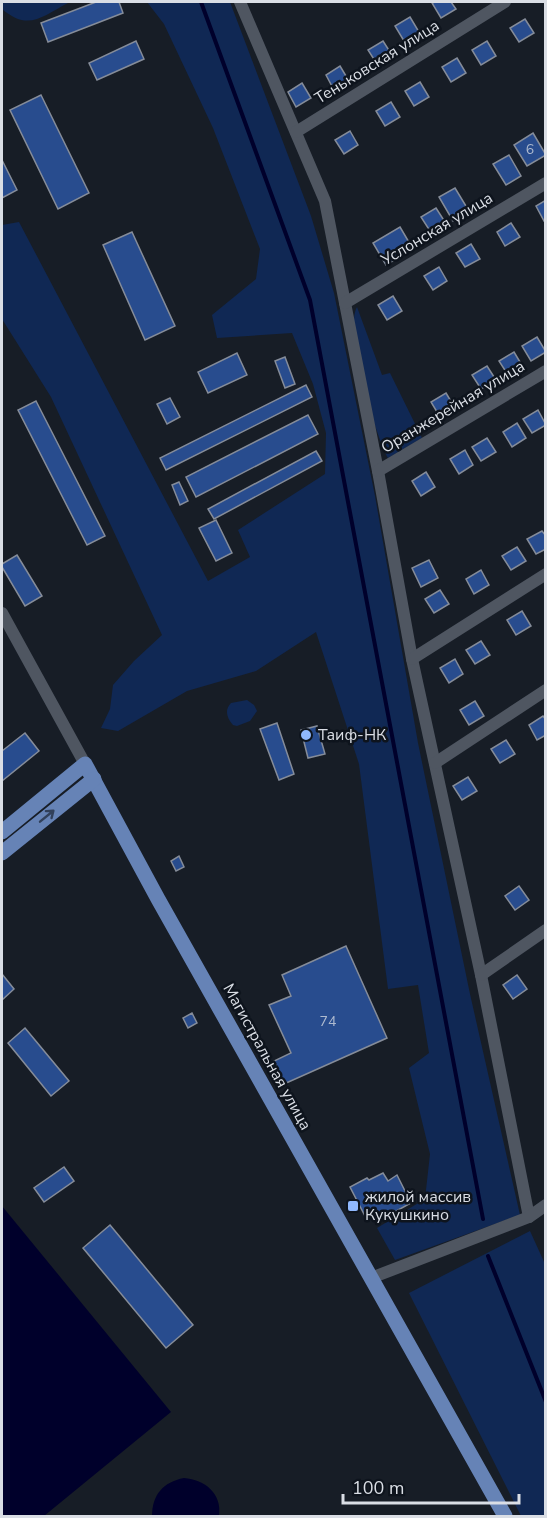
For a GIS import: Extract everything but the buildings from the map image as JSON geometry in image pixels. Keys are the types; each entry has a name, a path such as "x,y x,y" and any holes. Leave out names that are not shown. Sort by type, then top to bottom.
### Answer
{"main road":[{"name":"Магистральная улица","path":"85,764 158,899 505,1516"},
{"path":"2,832 85,764"},
{"path":"2,853 94,779"}],"street":[{"path":"240,2 325,201 412,659 481,975 529,1217"},
{"name":"Теньковская улица","path":"296,132 505,2"},
{"name":"Услонская улица","path":"345,303 546,183"},
{"name":"Оранжерейная улица","path":"378,471 546,371"},
{"path":"412,659 546,574"},
{"name":"Магистральная улица","path":"2,613 85,764"},
{"path":"435,763 546,690"},
{"path":"481,975 546,930"},
{"path":"370,1278 529,1217 546,1205"}],"shaded area":[{"path":"2,2 70,2 28,21 20,20 2,9"},
{"path":"147,2 230,2 311,216 334,293 375,496 418,743 470,994 520,1215 395,1260 377,1228 425,1199 430,1154 409,1068 429,1053 418,985 388,989 359,764 316,632 256,671 187,691 118,731 101,728 110,709 113,685 162,635 51,397 2,319 2,225 19,222 208,581 250,557 238,530 325,474 326,433 313,384 292,333 217,338 212,315 256,279 260,249 213,128 164,24"},
{"path":"357,307 382,375 390,373 422,438 388,458 369,405 358,358 354,319"},
{"path":"247,700 254,705 257,711 250,721 237,726 233,725 227,714 229,706 231,703"},
{"path":"2,1206 171,1412 44,1516 2,1516"},
{"path":"530,1231 545,1264 545,1516 521,1516 409,1293"},
{"path":"184,1478 205,1485 215,1494 219,1516 152,1516 154,1502 160,1491 170,1483"}],"waterway":[{"path":"201,2 310,300 483,1219"},
{"path":"488,1256 546,1402"}],"place":[{"name":"Таиф-НК","path":"306,735"},
{"name":"жилой массив Кукушкино","path":"353,1206"}]}
